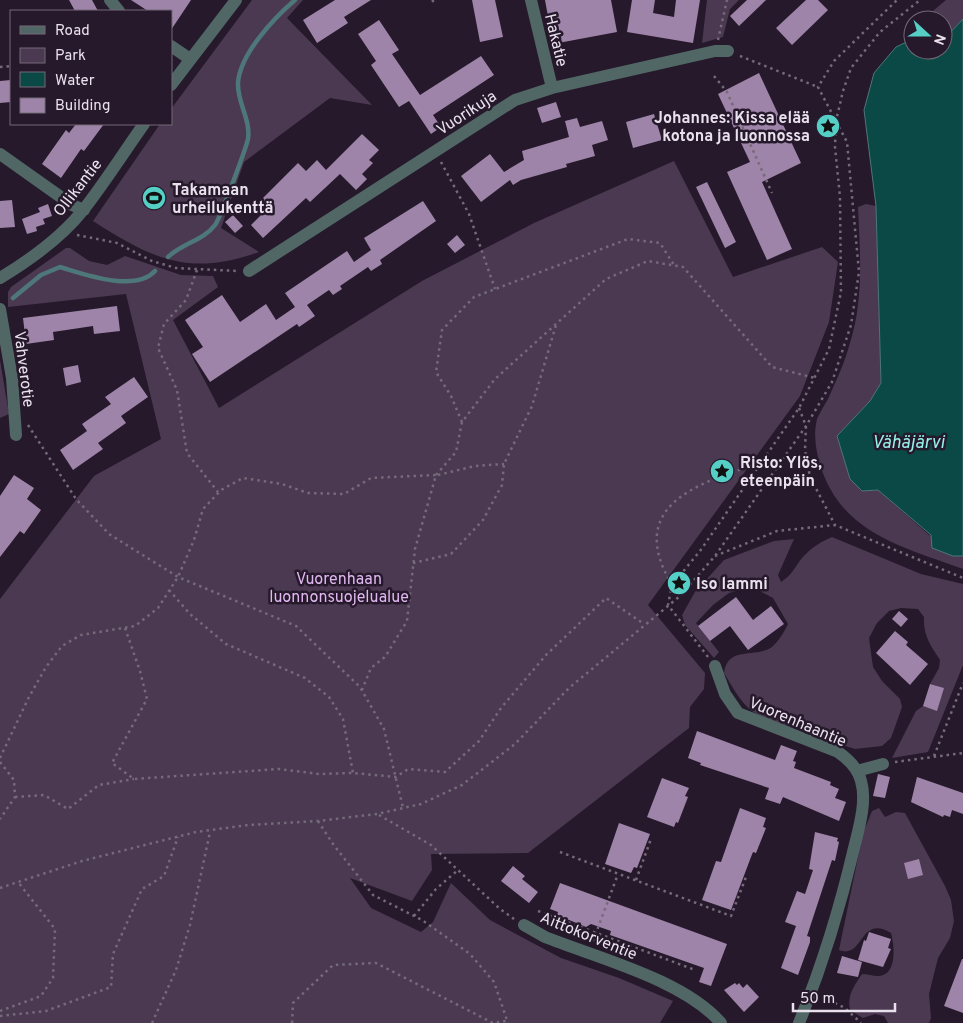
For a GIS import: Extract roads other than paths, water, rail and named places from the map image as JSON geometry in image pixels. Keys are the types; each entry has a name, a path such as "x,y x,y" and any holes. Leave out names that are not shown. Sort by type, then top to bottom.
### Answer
{"street":[{"path":"110,0 118,10"},
{"path":"172,84 236,0"},
{"name":"Hakatie","path":"531,0 552,88"},
{"path":"172,47 190,59"},
{"name":"Vuorikuja","path":"249,271 515,100 552,88 722,51"},
{"name":"Ollikantie","path":"0,278 68,227 84,210 143,125"},
{"path":"0,154 72,205 84,210"},
{"name":"Vahverotie","path":"0,308 12,378 16,435"},
{"name":"Vuorenhaantie","path":"715,666 725,694 738,713 838,752 857,771"},
{"path":"799,1023 816,981 845,889 861,810 863,787 857,771 883,764"},
{"name":"Aittokorventie","path":"524,925 545,937 679,990 706,1007 721,1023"}],"water":[{"name":"Vähäjärvi","path":"963,19 963,556 953,556 932,548 931,535 878,490 862,491 850,479 837,436 870,401 881,383 876,206 864,110 874,73 896,47 903,44 903,60 953,60 953,30"}],"waterway":[{"path":"168,257 205,234 218,220 248,139 248,125 238,90 240,72 259,37 295,0"},
{"path":"13,298 41,275 60,267 95,277 122,281 135,281 155,271"}],"place":[{"name":"Johannes: Kissa elää kotona ja luonnossa","path":"828,126"},
{"name":"Takamaan urheilukenttä","path":"154,198"},
{"name":"Risto: Ylös, eteenpäin","path":"722,471"},
{"name":"Iso lammi","path":"679,583"}],"park label":[{"name":"Vuorenhaan luonnonsuojelualue","path":"339,587"}]}
